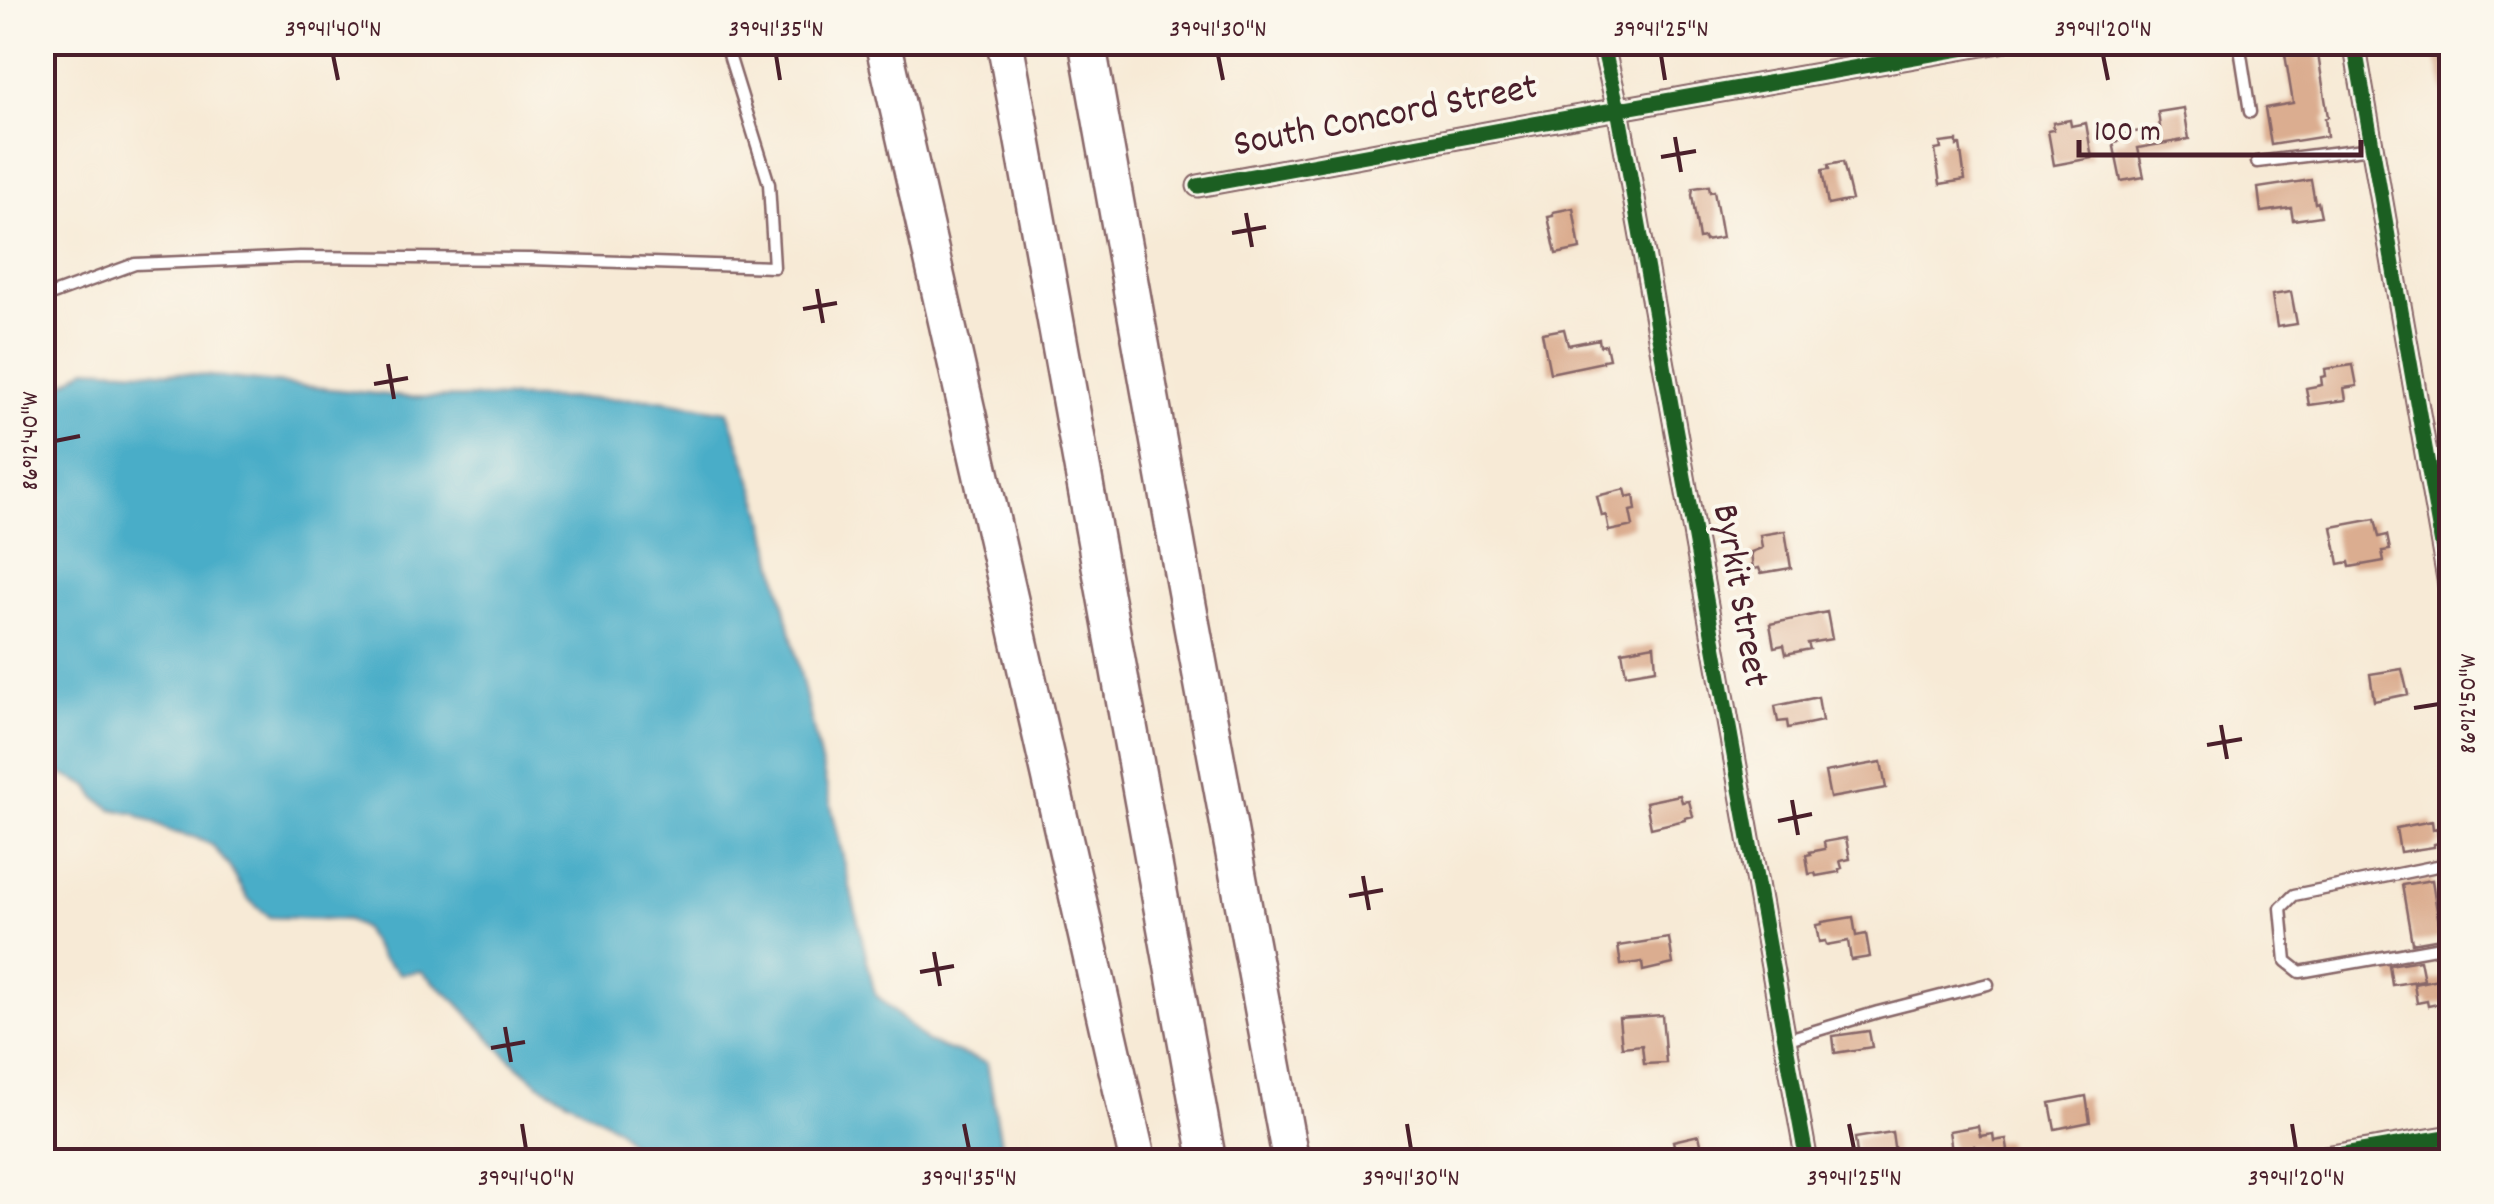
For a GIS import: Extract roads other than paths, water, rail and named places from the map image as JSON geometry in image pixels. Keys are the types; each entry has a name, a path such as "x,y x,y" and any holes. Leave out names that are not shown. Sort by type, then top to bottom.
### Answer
{"highway":[{"path":"884,42 1138,1162"},
{"path":"1002,42 1019,117 1208,1162"},
{"path":"1087,42 1291,1162"},
{"path":"1111,42 1181,567"}],"street":[{"name":"Byrkit Street","path":"1602,42 1618,109 1807,1162"},
{"name":"South Concord Street","path":"1198,186 2000,42"},
{"path":"2354,42 2452,602"},
{"path":"2295,1162 2452,1136"}],"lane":[{"path":"42,298 135,264 338,258 774,267 770,184 724,42"},
{"path":"2239,42 2250,112"},
{"path":"2257,162 2372,148"},
{"path":"2452,863 2294,895 2281,908 2286,961 2300,972 2452,945"},
{"path":"1785,1040 1988,984"}],"water":[{"path":"87,368 183,373 405,397 655,399 728,411 762,509 875,994 927,1042 987,1063 1004,1161 645,1161 617,1128 538,1083 421,971 401,974 381,958 363,929 348,920 269,917 248,899 212,845 135,814 112,809 96,798 89,786 61,774 43,748 43,398"}]}
